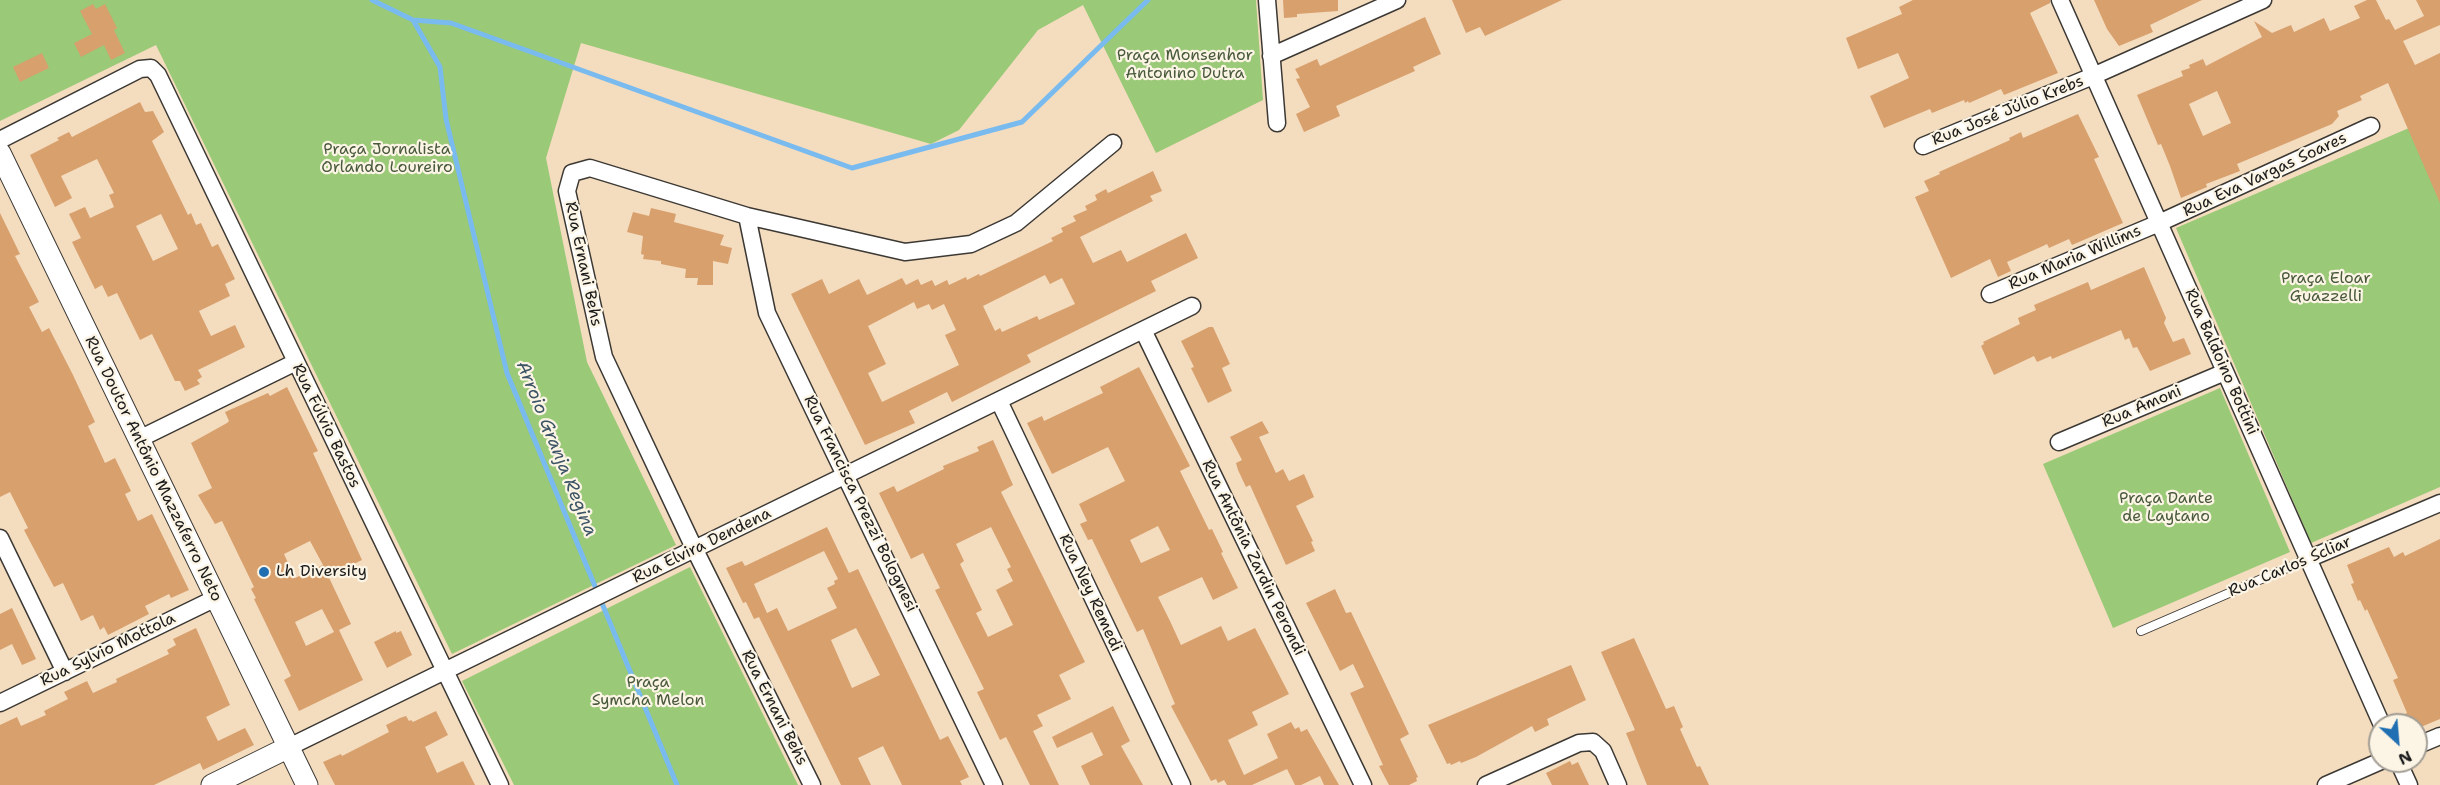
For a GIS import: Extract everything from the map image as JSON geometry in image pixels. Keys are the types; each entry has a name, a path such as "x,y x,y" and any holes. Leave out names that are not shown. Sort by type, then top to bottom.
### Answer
{"street":[{"path":"1267,0 1277,123"},
{"path":"1271,56 1397,0"},
{"name":"Rua Baldoino Bottini","path":"2060,0 2377,713"},
{"name":"Rua José Júlio Krebs","path":"1923,146 2093,76 2263,0"},
{"name":"Rua Fúlvio Bastos","path":"0,140 140,69 151,68 158,75 500,785"},
{"name":"Rua Eva Vargas Soares","path":"2159,223 2371,126"},
{"name":"Rua Ernani Behs","path":"813,785 695,550 604,357 567,191 572,172 590,168 747,216 905,252 972,244 1017,223 1113,142"},
{"name":"Rua Doutor Antônio Mazzaferro Neto","path":"0,153 307,785"},
{"name":"Rua Francisca Prezzi Bolognesi","path":"747,216 767,313 994,785"},
{"name":"Rua Maria Willims","path":"1990,294 2159,223"},
{"name":"Rua Elvira Dendena","path":"212,785 1192,306"},
{"name":"Rua Antônia Zardin Perondi","path":"1143,330 1364,785"},
{"path":"139,438 296,363"},
{"name":"Rua Amoni","path":"2059,442 2225,372"},
{"name":"Rua Ney Remedi","path":"999,401 1182,785"},
{"name":"Rua Carlos Scliar","path":"2308,559 2440,502"},
{"path":"0,538 65,672"},
{"name":"Rua Sylvio Mottola","path":"0,703 216,598"},
{"path":"1486,785 1579,743 1593,742 1603,751 1618,785"},
{"path":"2326,785 2368,767"}],"lane":[{"name":"Rua Carlos Scliar","path":"2141,631 2308,559"}],"green space":[{"name":"Praça Jornalista Orlando Loureiro","path":"0,0 1256,0 1263,100 1156,153 1083,5 1038,30 959,130 931,144 581,43 546,158 587,362 676,545 452,654 156,45 0,121"},
{"name":"Praça Eloar Guazzelli","path":"2409,128 2440,201 2440,487 2311,543 2176,228"},
{"name":"Praça Dante de Laytano","path":"2220,388 2290,552 2113,628 2043,464"},
{"name":"Praça Symcha Melon","path":"690,567 798,785 514,785 462,681"}],"building":[{"path":"1283,0 1338,0 1338,11 1297,14 1297,17 1284,18"},
{"path":"1452,0 1562,0 1485,36 1480,27 1466,33"},
{"path":"1913,0 2050,0 2050,3 2030,13 2058,73 2004,95 2001,89 1969,103 1968,101 1965,103 1964,100 1932,113 1930,109 1884,128 1870,96 1909,78 1898,53 1858,69 1846,38 1902,14 1899,7"},
{"path":"2094,0 2202,0 2150,25 2153,32 2119,46 2107,29"},
{"path":"2367,0 2376,0 2386,20 2389,19 2395,30 2424,16 2416,0 2440,0 2440,25 2403,41 2415,65 2440,53 2440,203 2388,83 2360,96 2362,100 2337,111 2339,116 2332,124 2237,164 2240,171 2206,184 2207,187 2181,198 2161,144 2158,145 2137,95 2183,76 2181,71 2190,68 2189,65 2203,59 2206,66 2262,37 2254,21 2272,33 2291,25 2294,32 2324,18 2330,31 2360,18 2354,6","holes":["2217,91 2231,123 2203,136 2189,104"]},
{"path":"93,4 96,9 105,4 117,28 114,30 125,53 111,60 104,45 81,57 74,43 92,34 80,11"},
{"path":"1425,17 1441,54 1413,67 1415,71 1336,106 1340,116 1304,132 1296,114 1310,107 1296,79 1300,78 1295,69 1317,59 1320,66"},
{"path":"42,53 49,68 20,82 13,67"},
{"path":"140,102 145,112 153,111 164,132 152,141 188,215 191,213 196,225 201,223 212,247 218,244 235,279 225,284 230,296 199,311 211,336 235,325 245,347 198,370 202,377 197,380 200,384 185,391 180,381 175,381 152,334 140,340 117,293 108,297 102,285 95,289 72,242 81,238 69,214 85,207 90,218 114,207 109,195 114,193 97,159 61,176 72,198 55,207 30,155 59,140 57,138 69,132 72,137","holes":["161,214 178,249 153,261 136,226"]},
{"path":"2078,114 2099,157 2094,159 2123,223 2072,245 2069,239 2049,248 2047,244 2007,262 2011,271 1998,277 1990,259 1951,278 1915,197 1929,191 1924,181 2010,140 2009,138 2021,132 2023,138"},
{"path":"1153,171 1162,191 1150,196 1153,201 1080,237 1093,263 1121,250 1127,262 1186,233 1198,258 1151,281 1156,291 1027,355 1031,362 952,402 947,392 909,411 915,423 865,445 791,294 822,279 829,294 859,279 867,295 902,278 906,285 918,279 921,285 932,280 935,286 947,280 949,285 966,277 967,280 979,274 980,276 1053,241 1051,238 1063,232 1061,228 1076,221 1073,216 1087,210 1085,206 1097,200 1095,195 1106,189 1108,193","holes":["1045,275 1050,284 1062,278 1075,304 1039,320 1037,316 1002,332 1000,328 995,331 983,306","914,302 917,309 929,304 932,310 944,304 956,330 945,335 959,365 882,402 868,373 886,364 868,326"]},
{"path":"651,208 676,214 674,222 724,235 720,245 732,248 728,264 713,261 713,285 697,285 698,278 685,278 686,269 661,264 661,261 643,259 644,255 641,254 643,236 627,232 633,212 649,216"},
{"path":"0,213 20,254 15,256 39,302 29,307 42,332 49,328 73,375 95,422 88,426 105,463 115,458 131,491 125,494 138,521 152,514 189,590 171,598 169,594 145,606 149,614 108,635 104,627 100,630 93,615 81,621 63,583 54,587 24,530 28,528 10,492 0,497"},
{"path":"2144,267 2166,318 2164,323 2173,342 2184,338 2191,354 2150,371 2137,347 2133,348 2129,338 2125,340 2121,330 2052,359 2051,356 2037,362 2034,356 1994,375 1981,346 1983,342 2020,324 2018,318 2036,310 2034,305 2088,282 2091,290"},
{"path":"1213,327 1230,364 1222,368 1232,391 1208,403 1181,341"},
{"path":"1139,367 1190,466 1180,471 1209,530 1212,529 1238,588 1213,600 1202,577 1158,597 1181,645 1221,626 1228,641 1255,628 1289,694 1252,712 1258,725 1228,740 1244,775 1278,758 1267,734 1291,722 1295,729 1299,727 1301,732 1307,729 1339,785 1324,785 1320,776 1301,785 1295,785 1287,769 1252,785 1227,785 1224,780 1218,783 1216,779 1211,781 1171,706 1175,704 1143,629 1137,632 1092,539 1088,540 1080,524 1087,521 1079,504 1125,481 1108,447 1052,474 1027,423 1042,416 1044,421 1103,393 1100,387","holes":["1158,526 1170,550 1141,563 1130,540"]},
{"path":"287,387 318,451 313,453 362,560 329,576 310,541 284,554 295,578 323,565 351,624 339,630 363,680 299,711 284,680 291,676 254,599 256,598 251,589 254,587 222,521 215,524 198,495 212,488 191,443 227,423 229,421 225,412 268,393 270,396","holes":["322,609 334,632 306,646 295,622"]},
{"path":"1262,421 1269,433 1259,437 1276,473 1283,469 1289,481 1304,474 1314,497 1296,506 1313,541 1311,542 1315,551 1286,565 1250,485 1246,487 1238,470 1236,463 1242,460 1230,437"},
{"path":"993,440 1013,485 1001,492 1085,662 1059,675 1071,699 1037,715 1043,726 1033,731 1059,785 1030,785 1006,737 1000,740 977,692 984,689 935,590 940,588 923,553 911,559 879,493 894,486 897,492 944,469 943,466 979,451 977,447","holes":["991,527 1011,567 1007,569 1013,581 996,590 1013,625 988,637 976,613 982,610 960,564 964,561 956,544"]},
{"path":"827,527 849,573 858,569 940,740 948,736 969,777 960,781 962,785 902,785 883,746 858,758 871,785 841,785 759,617 754,619 746,602 743,603 726,568 742,561 745,566","holes":["824,551 838,579 834,581 835,584 827,588 837,608 788,631 777,608 767,613 754,584","856,628 880,675 852,688 831,640"]},
{"path":"2440,539 2440,719 2428,724 2428,713 2407,713 2393,680 2398,678 2367,609 2365,611 2360,600 2358,601 2347,565 2389,547 2394,557 2403,552 2405,556"},
{"path":"1335,589 1346,613 1351,612 1409,734 1400,739 1418,777 1417,781 1409,785 1389,785 1379,766 1383,765 1350,693 1364,687 1353,664 1340,671 1306,603"},
{"path":"12,608 36,659 22,665 12,644 0,650 0,614"},
{"path":"196,628 230,705 206,717 218,741 245,728 254,745 203,770 200,763 154,785 0,785 0,725 17,717 21,726 46,715 44,711 68,699 64,692 87,681 93,693 117,682 116,679 169,654 167,650 176,645 173,639"},
{"path":"396,631 396,633 401,631 412,655 387,668 374,642"},
{"path":"1634,638 1666,709 1674,706 1683,727 1680,729 1697,767 1700,766 1709,785 1647,785 1626,733 1635,730 1601,652"},
{"path":"1571,665 1586,700 1547,719 1549,725 1535,732 1532,726 1476,757 1461,763 1460,761 1451,765 1447,764 1428,725"},
{"path":"1113,706 1130,741 1121,746 1143,785 1090,785 1081,766 1103,755 1092,732 1057,748 1052,737"},
{"path":"436,711 448,735 425,747 437,773 463,761 475,785 335,785 323,762 341,754 342,756 389,732 386,725 400,718 406,716 409,721 413,722"},
{"path":"1570,761 1572,765 1578,762 1589,785 1552,785 1546,773"}],"waterway":[{"name":"Arroio Granja Regina","path":"372,0 413,20 440,67 446,119 507,373 677,785"},
{"path":"413,20 451,23 852,168 1022,122 1148,0"}],"place":[{"name":"Lh Diversity","path":"264,572"}],"park label":[{"name":"Praça Monsenhor Antonino Dutra","path":"1185,65"}]}
